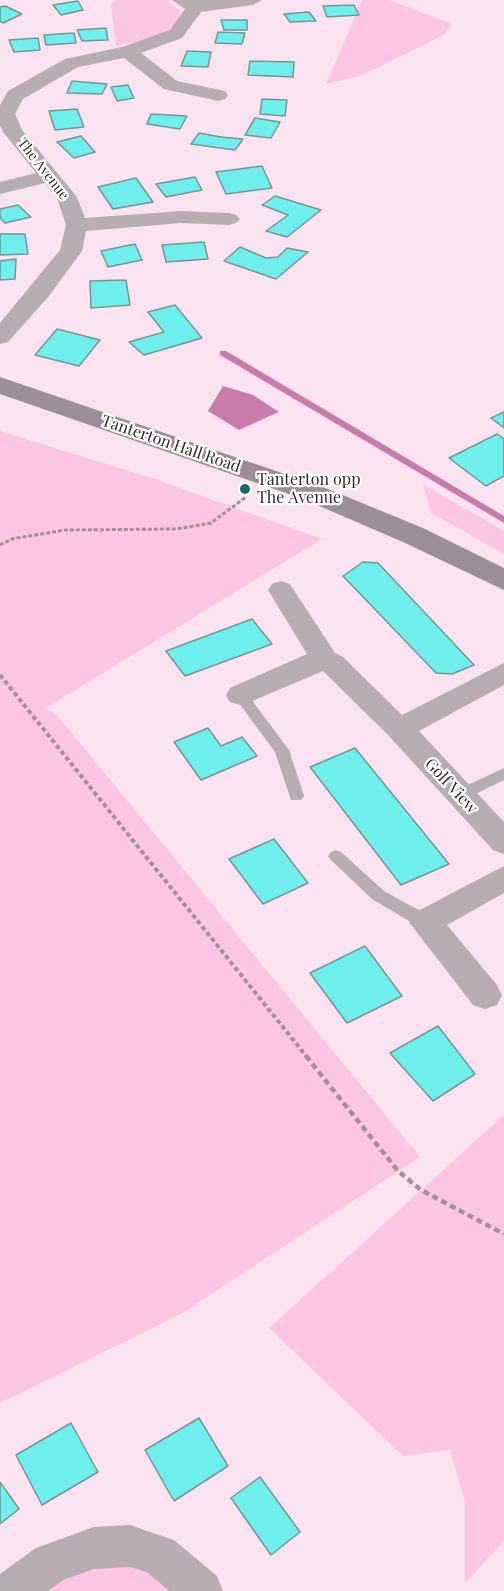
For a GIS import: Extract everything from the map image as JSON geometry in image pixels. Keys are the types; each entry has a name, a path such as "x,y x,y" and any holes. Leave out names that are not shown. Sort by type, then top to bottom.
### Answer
{"street":[{"name":"The Avenue","path":"77,225 68,197 13,132 5,114 8,95 72,63 127,52 176,34 188,3 253,0"},
{"path":"127,52 171,85 218,94"},
{"path":"0,188 48,176"},
{"path":"0,337 41,291 71,251 77,225 181,217 230,219"},
{"name":"Tanterton Hall Road","path":"0,385 354,509 504,580"},
{"name":"Golf View","path":"281,590 325,660 333,664 399,729 504,842"},
{"path":"240,694 325,660"},
{"path":"399,729 504,673"},
{"path":"485,995 425,922 504,878"},
{"path":"12,1591 51,1563 94,1548 130,1546 159,1555 202,1591"}],"lane":[{"path":"240,694 282,750 296,796"},
{"path":"460,795 504,774"},
{"path":"336,856 378,895 425,922"}],"path":[{"path":"0,545 12,539 65,530 176,529 211,523 272,479"},
{"path":"0,675 398,1171 421,1190 504,1234"}],"shaded area":[{"path":"116,0 167,0 181,12 176,25 163,36 116,46 111,4"},
{"path":"362,0 390,0 452,24 444,35 360,76 326,84"},
{"path":"223,386 253,395 279,412 239,430 208,411"},
{"path":"0,431 155,479 322,539 46,708 57,715 420,1157 181,1314 0,1403"},
{"path":"423,484 504,531 504,554 431,513"},
{"path":"504,1115 504,1541 465,1583 465,1502 450,1450 403,1456 269,1328"},
{"path":"94,1548 202,1591 12,1591"}],"building":[{"path":"78,1 83,10 61,15 53,5"},
{"path":"354,5 359,15 327,17 323,6"},
{"path":"5,6 22,14 3,23 0,21 0,7"},
{"path":"309,12 316,21 290,22 284,14"},
{"path":"221,20 247,20 247,30 224,30"},
{"path":"106,28 108,40 82,41 77,30"},
{"path":"218,32 245,33 242,44 215,43"},
{"path":"74,33 76,43 46,45 44,35"},
{"path":"38,38 40,50 14,52 9,40"},
{"path":"187,51 211,52 208,67 181,66"},
{"path":"250,61 294,62 293,77 248,75"},
{"path":"72,81 107,84 102,94 67,93"},
{"path":"128,85 134,98 117,101 111,87"},
{"path":"262,99 287,100 285,116 260,114"},
{"path":"77,109 84,127 55,130 49,111"},
{"path":"151,114 187,116 180,129 147,124"},
{"path":"255,118 280,122 271,138 245,135"},
{"path":"199,133 243,139 235,150 191,144"},
{"path":"81,136 95,152 74,158 57,142"},
{"path":"262,166 272,188 226,194 216,172"},
{"path":"195,177 202,190 166,197 156,184"},
{"path":"136,178 153,202 113,209 98,187"},
{"path":"275,196 321,210 287,237 266,231 288,215 262,205"},
{"path":"18,205 31,217 5,223 0,218 0,209"},
{"path":"0,234 25,234 28,254 0,255"},
{"path":"204,242 208,259 166,262 162,245"},
{"path":"135,244 142,260 108,267 101,251"},
{"path":"240,247 266,258 278,257 287,248 308,252 276,279 224,261"},
{"path":"16,259 15,279 0,280 0,261"},
{"path":"126,280 130,305 91,308 90,281"},
{"path":"175,305 202,338 144,355 129,342 164,332 148,312"},
{"path":"57,329 100,340 79,366 35,355"},
{"path":"504,412 504,428 491,418"},
{"path":"497,434 504,439 504,476 486,486 449,458"},
{"path":"363,562 378,563 474,665 452,674 436,673 343,576"},
{"path":"252,619 272,644 185,676 166,651"},
{"path":"208,728 221,746 242,737 257,756 201,780 174,742"},
{"path":"355,748 449,864 401,885 310,767"},
{"path":"274,839 308,883 263,904 229,859"},
{"path":"365,946 402,996 347,1023 310,973"},
{"path":"438,1026 475,1074 433,1101 390,1053"},
{"path":"199,1418 228,1466 174,1501 145,1450"},
{"path":"71,1423 98,1472 42,1505 16,1455"},
{"path":"260,1477 300,1532 271,1555 231,1498"},
{"path":"0,1482 19,1509 0,1524"}],"waterway":[{"path":"223,353 504,520"}],"place":[{"name":"Tanterton opp The Avenue","path":"245,489"}]}
